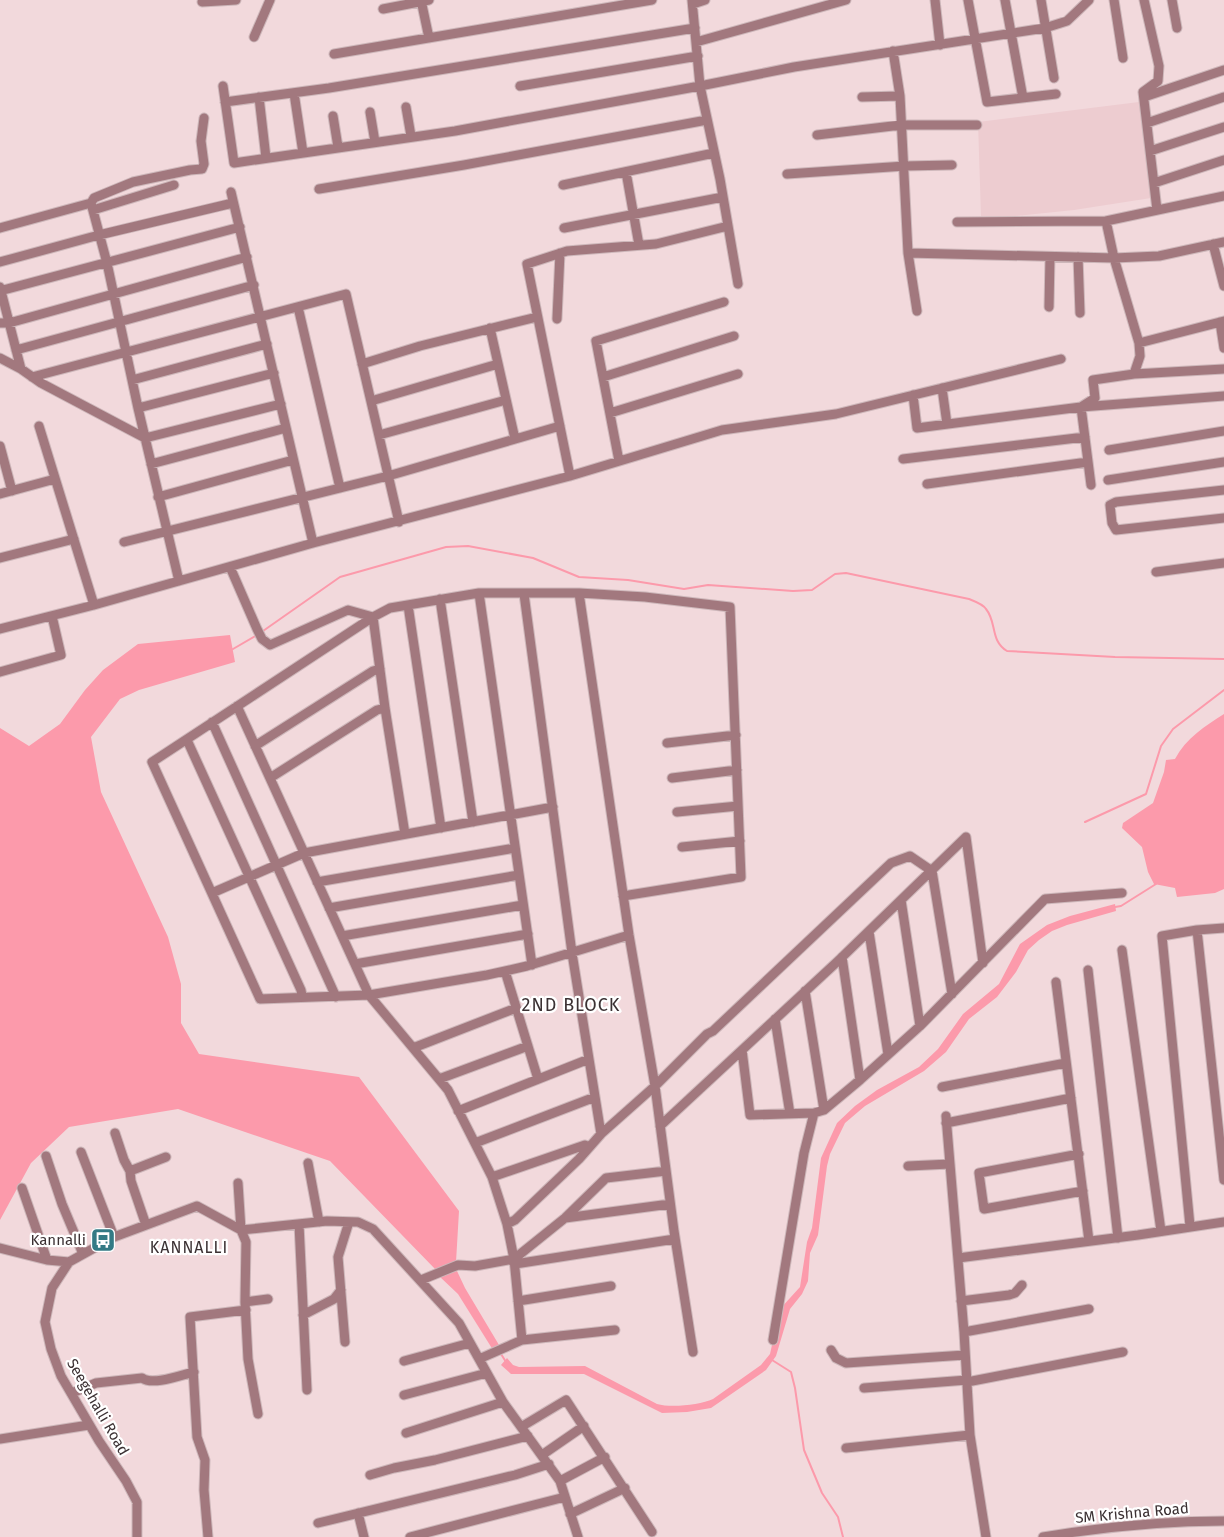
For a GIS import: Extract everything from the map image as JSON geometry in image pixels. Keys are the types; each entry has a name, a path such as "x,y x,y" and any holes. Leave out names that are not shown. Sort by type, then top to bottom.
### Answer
{"street":[{"path":"202,2 236,0"},
{"path":"254,38 270,0"},
{"path":"334,54 652,0"},
{"path":"705,0 693,2 700,86 723,197 738,284"},
{"path":"696,42 846,0"},
{"path":"935,0 940,45"},
{"path":"968,0 987,102 1056,94"},
{"path":"1006,0 1023,98"},
{"path":"1041,0 1054,78"},
{"path":"222,86 234,163 464,129 794,67 1045,28 1067,21 1079,4 1089,0"},
{"path":"1114,0 1123,58"},
{"path":"1144,0 1159,66 1158,81 1143,92 1157,210"},
{"path":"1172,0 1177,28"},
{"path":"383,10 424,1 428,38"},
{"path":"225,102 695,28"},
{"path":"893,51 900,96 908,253 918,311"},
{"path":"520,86 698,56"},
{"path":"1144,97 1224,70"},
{"path":"294,92 303,153"},
{"path":"862,97 900,96"},
{"path":"259,97 266,158"},
{"path":"1147,123 1224,97"},
{"path":"406,107 411,136"},
{"path":"370,112 375,142"},
{"path":"334,116 338,147"},
{"path":"179,581 112,294 107,263 92,207 94,198 133,182 202,169 204,164 201,141 204,118"},
{"path":"319,189 474,164 707,120"},
{"path":"817,135 901,125 977,125"},
{"path":"1150,151 1224,127"},
{"path":"563,185 714,153"},
{"path":"1154,183 1224,160"},
{"path":"787,174 905,166 952,165"},
{"path":"626,172 639,245"},
{"path":"0,228 92,207 174,185"},
{"path":"231,192 313,543"},
{"path":"957,222 1106,221 1224,196"},
{"path":"564,228 723,197"},
{"path":"0,262 99,235 233,203"},
{"path":"1106,221 1114,258 1139,344 1140,356 1134,374"},
{"path":"570,476 527,264 560,253 656,244 728,226"},
{"path":"20,369 16,350 4,323 0,290 240,227"},
{"path":"908,253 1114,258 1159,256 1224,242"},
{"path":"1213,244 1224,286"},
{"path":"556,319 560,253"},
{"path":"4,323 247,257"},
{"path":"1049,308 1050,257"},
{"path":"1078,257 1080,313"},
{"path":"16,350 254,285"},
{"path":"32,377 346,294 399,522"},
{"path":"619,461 596,342 724,302"},
{"path":"298,307 340,488"},
{"path":"362,364 420,346 537,317"},
{"path":"1139,344 1222,322 1224,348"},
{"path":"490,328 515,439"},
{"path":"603,377 734,336"},
{"path":"132,380 267,344"},
{"path":"0,358 146,438 281,404"},
{"path":"0,629 94,605 313,543 570,476 722,430 836,414 1061,359"},
{"path":"371,401 498,364"},
{"path":"1081,407 1095,398 1093,380 1134,374 1224,370"},
{"path":"138,408 274,373"},
{"path":"610,413 738,374"},
{"path":"942,388 947,424"},
{"path":"913,395 916,428 1081,407 1224,396"},
{"path":"379,435 506,400"},
{"path":"1081,407 1090,485"},
{"path":"39,426 94,605"},
{"path":"124,542 388,476 560,426"},
{"path":"151,464 286,428"},
{"path":"1109,450 1224,431"},
{"path":"903,459 1085,437"},
{"path":"0,446 12,491"},
{"path":"158,497 293,460"},
{"path":"927,484 1088,462"},
{"path":"1108,480 1224,462"},
{"path":"0,494 56,479"},
{"path":"1224,490 1116,502 1110,505 1112,523 1116,530 1224,518"},
{"path":"0,558 74,539"},
{"path":"1156,572 1224,563"},
{"path":"230,567 259,634 270,645 348,610 373,617"},
{"path":"479,593 532,965"},
{"path":"623,896 741,877 730,607 645,597 579,593 479,593 440,598 390,608 373,617 152,762 260,999 369,995 532,965 629,935"},
{"path":"579,593 629,935 655,1086 670,1204 693,1352"},
{"path":"524,594 572,953 601,1134"},
{"path":"440,598 473,822"},
{"path":"408,605 441,828"},
{"path":"0,672 61,655 52,616"},
{"path":"373,617 405,834"},
{"path":"255,746 372,671 380,669"},
{"path":"237,706 369,995 448,1090 492,1177 507,1224 514,1261 522,1340"},
{"path":"270,778 377,710 385,708"},
{"path":"212,722 336,997"},
{"path":"666,743 736,734"},
{"path":"187,740 251,876 302,996"},
{"path":"672,778 737,770"},
{"path":"677,812 738,806"},
{"path":"212,894 304,853 553,807"},
{"path":"660,1126 869,932 966,837 983,963"},
{"path":"682,847 740,841"},
{"path":"317,882 515,848"},
{"path":"507,1224 515,1220 579,1159 601,1134 655,1086 707,1034 713,1031 891,863 910,856 932,871 952,994"},
{"path":"329,908 519,875"},
{"path":"742,1050 750,1115 814,1113 824,1110 920,1026 1045,899 1122,893"},
{"path":"901,900 920,1026"},
{"path":"342,936 524,905"},
{"path":"1190,1226 1162,936 1224,928"},
{"path":"1197,930 1224,1180"},
{"path":"869,932 888,1054"},
{"path":"355,964 528,934"},
{"path":"1122,950 1161,1231"},
{"path":"842,957 860,1080"},
{"path":"1088,970 1118,1238"},
{"path":"505,971 538,1079"},
{"path":"1056,982 1089,1241"},
{"path":"806,991 824,1110"},
{"path":"413,1048 516,1008"},
{"path":"775,1019 790,1114"},
{"path":"439,1079 528,1046"},
{"path":"458,1111 589,1059"},
{"path":"942,1087 1066,1063"},
{"path":"475,1143 595,1097"},
{"path":"986,1537 970,1435 964,1332 946,1120 1071,1098"},
{"path":"773,1340 804,1153 814,1113"},
{"path":"115,1133 124,1160 130,1170 131,1181 146,1225"},
{"path":"492,1177 585,1145 589,1147"},
{"path":"81,1152 114,1237"},
{"path":"1078,1154 979,1173 984,1209 1083,1191"},
{"path":"46,1156 62,1204 83,1254"},
{"path":"130,1170 166,1158"},
{"path":"308,1163 319,1222"},
{"path":"908,1166 950,1164"},
{"path":"514,1261 565,1218 606,1178 666,1171"},
{"path":"238,1184 241,1230 246,1242 248,1359 258,1414"},
{"path":"22,1188 47,1260"},
{"path":"565,1218 670,1204"},
{"path":"0,1248 47,1260 69,1262 114,1237 197,1206 241,1230 319,1222 358,1222 373,1229 459,1323 503,1402 560,1481 578,1537"},
{"path":"345,1342 338,1257 349,1222"},
{"path":"958,1258 1118,1238 1224,1222"},
{"path":"299,1224 307,1390"},
{"path":"421,1280 458,1265 475,1266 675,1239"},
{"name":"Seegehalli Road","path":"69,1262 52,1288 45,1322 51,1349 62,1376 89,1425 126,1481 137,1502 137,1537"},
{"path":"961,1301 1009,1295 1015,1293 1022,1285"},
{"path":"518,1301 611,1286"},
{"path":"303,1315 334,1299 341,1290"},
{"path":"208,1537 204,1490 205,1460 197,1437 190,1317 246,1306 268,1299"},
{"path":"964,1332 1089,1309"},
{"path":"479,1359 522,1340 615,1330"},
{"path":"404,1360 470,1343"},
{"path":"831,1350 836,1358 846,1363 965,1355"},
{"path":"864,1388 967,1381 1123,1352"},
{"path":"72,1393 96,1382 142,1378 148,1381 194,1372"},
{"path":"404,1396 487,1373"},
{"path":"521,1427 566,1400 652,1532"},
{"path":"406,1432 503,1402"},
{"path":"0,1439 89,1425"},
{"path":"542,1455 584,1426"},
{"path":"846,1448 970,1435"},
{"path":"370,1475 528,1436"},
{"path":"560,1481 604,1457"},
{"path":"318,1523 515,1475 549,1464"},
{"path":"570,1514 625,1488"},
{"path":"410,1537 565,1497"},
{"path":"358,1513 364,1537"},
{"name":"SM Krishna Road","path":"1043,1537 1108,1528 1184,1521 1224,1521"}],"shaded area":[{"path":"1139,102 1151,198 1074,210 1016,216 981,216 978,122"},
{"path":"230,635 235,662 139,690 120,699 91,737 101,792 168,937 181,984 181,1023 199,1054 359,1077 459,1211 456,1262 437,1271 330,1161 178,1109 69,1127 31,1163 0,1220 0,728 29,746 60,724 85,690 103,670 138,644"},
{"path":"1224,714 1224,889 1215,893 1177,897 1175,888 1154,884 1148,872 1142,847 1122,828 1123,823 1153,803 1164,772 1166,760 1175,759 1190,739"},
{"path":"1115,904 1116,911 1067,925 1052,931 1039,940 1028,950 1016,972 997,997 969,1019 946,1052 924,1071 865,1106 845,1123 830,1154 827,1166 818,1235 810,1253 808,1281 802,1294 790,1309 776,1356 766,1370 711,1408 687,1412 662,1413 584,1374 511,1374 501,1365 507,1358 513,1365 519,1367 585,1366 657,1404 677,1406 701,1403 713,1399 761,1365 770,1354 780,1309 800,1287 807,1242 812,1228 821,1158 837,1123 855,1106 877,1090 919,1067 938,1049 963,1014 999,984 1020,944 1047,925 1070,916"},
{"path":"457,1271 499,1345 493,1350 458,1294 439,1276"}],"waterway":[{"path":"263,631 340,577 446,547 468,546 533,558 579,577 628,580 684,589 708,585 793,591 812,590 835,574 846,573 969,599 978,603 985,607 992,620 998,642 1007,651 1115,657 1224,659"},
{"path":"233,649 257,635"},
{"path":"1085,822 1146,794 1161,746 1173,729 1224,690"},
{"path":"1115,907 1121,906 1156,884"},
{"path":"501,1354 506,1362"},
{"path":"772,1360 791,1372 804,1450 822,1493 838,1517 843,1537"}],"place":[{"name":"Kannalli","path":"103,1240"}],"district":[{"name":"2ND BLOCK","path":"571,1005"},
{"name":"KANNALLI","path":"189,1247"}]}
